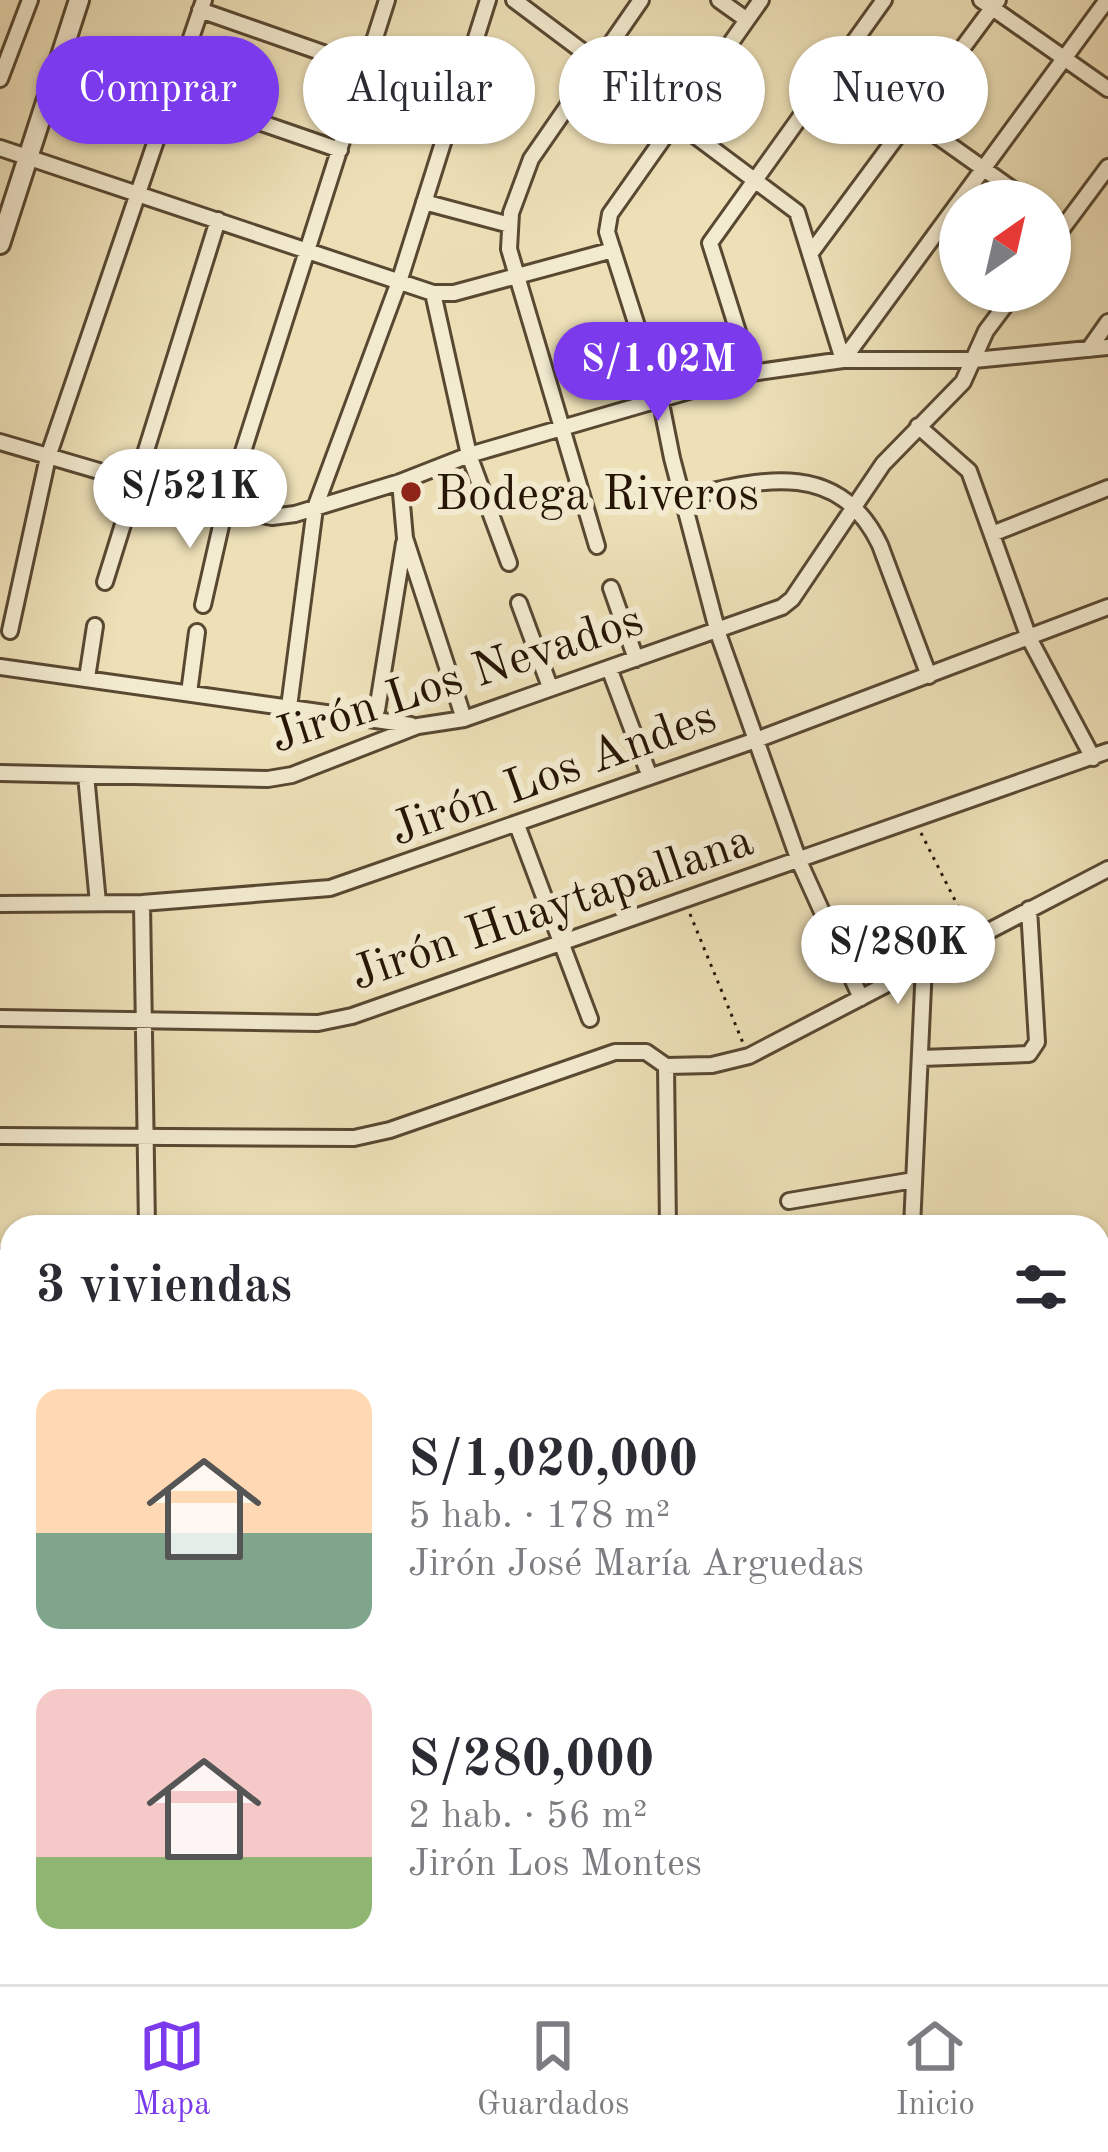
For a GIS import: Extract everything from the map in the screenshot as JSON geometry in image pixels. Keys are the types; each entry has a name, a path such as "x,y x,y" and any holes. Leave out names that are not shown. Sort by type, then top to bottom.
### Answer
{"street":[{"path":"0,79 29,0"},
{"path":"0,244 80,0"},
{"path":"375,36 387,0"},
{"path":"289,707 315,508 400,279 488,0"},
{"path":"514,0 561,36"},
{"path":"617,36 641,0"},
{"path":"719,0 747,20"},
{"path":"736,36 761,0"},
{"path":"858,36 884,0"},
{"path":"844,360 1107,0"},
{"path":"967,36 990,2 1108,89"},
{"path":"191,36 202,5 303,44"},
{"path":"559,119 517,188 509,248 597,546"},
{"path":"279,129 340,150"},
{"path":"751,374 710,243 789,130"},
{"path":"10,631 48,458 154,144"},
{"path":"203,605 225,508 342,144"},
{"path":"660,144 610,214 607,232 660,398 718,633 799,861 861,998"},
{"path":"707,144 797,212 844,360"},
{"path":"810,254 891,144"},
{"path":"948,144 999,180"},
{"path":"0,148 434,293 454,293 613,250"},
{"path":"1071,217 1108,167"},
{"path":"424,202 510,225"},
{"path":"105,582 218,220"},
{"path":"434,293 470,455 509,563"},
{"name":"Jirón Los Nevados","path":"0,773 268,779 292,775 418,726 464,719 782,608 883,464 963,382 1001,312"},
{"path":"1089,349 1108,322"},
{"path":"0,442 272,518 751,374 844,360 974,360 1108,347"},
{"path":"918,426 969,471 1029,638 1101,754"},
{"path":"682,498 755,480 802,480 821,486 854,508 880,544 929,676"},
{"path":"400,482 405,538 464,719"},
{"path":"992,534 1108,488"},
{"path":"376,710 405,538"},
{"path":"610,589 636,659"},
{"path":"519,604 550,687"},
{"name":"Jirón Los Andes","path":"0,904 142,903 330,888 756,740 1108,608"},
{"path":"86,678 95,626"},
{"path":"189,693 197,632"},
{"path":"0,667 418,726"},
{"path":"609,668 650,778"},
{"name":"Jirón Huaytapallana","path":"0,1018 318,1023 352,1016 1101,754"},
{"path":"86,775 98,903"},
{"path":"517,825 590,1019"},
{"path":"0,1136 354,1138 390,1130 615,1052 646,1052 666,1066 712,1065 748,1056 1108,869"},
{"path":"142,903 147,1215"},
{"path":"921,1058 1029,1054 1034,1049 1029,909"},
{"path":"912,1215 924,965"},
{"path":"666,1066 668,1215"},
{"path":"789,1201 914,1180"}],"path":[{"path":"915,820 974,939"},
{"path":"684,901 748,1056"}],"place":[{"name":"Bodega Riveros","path":"411,492"}]}
